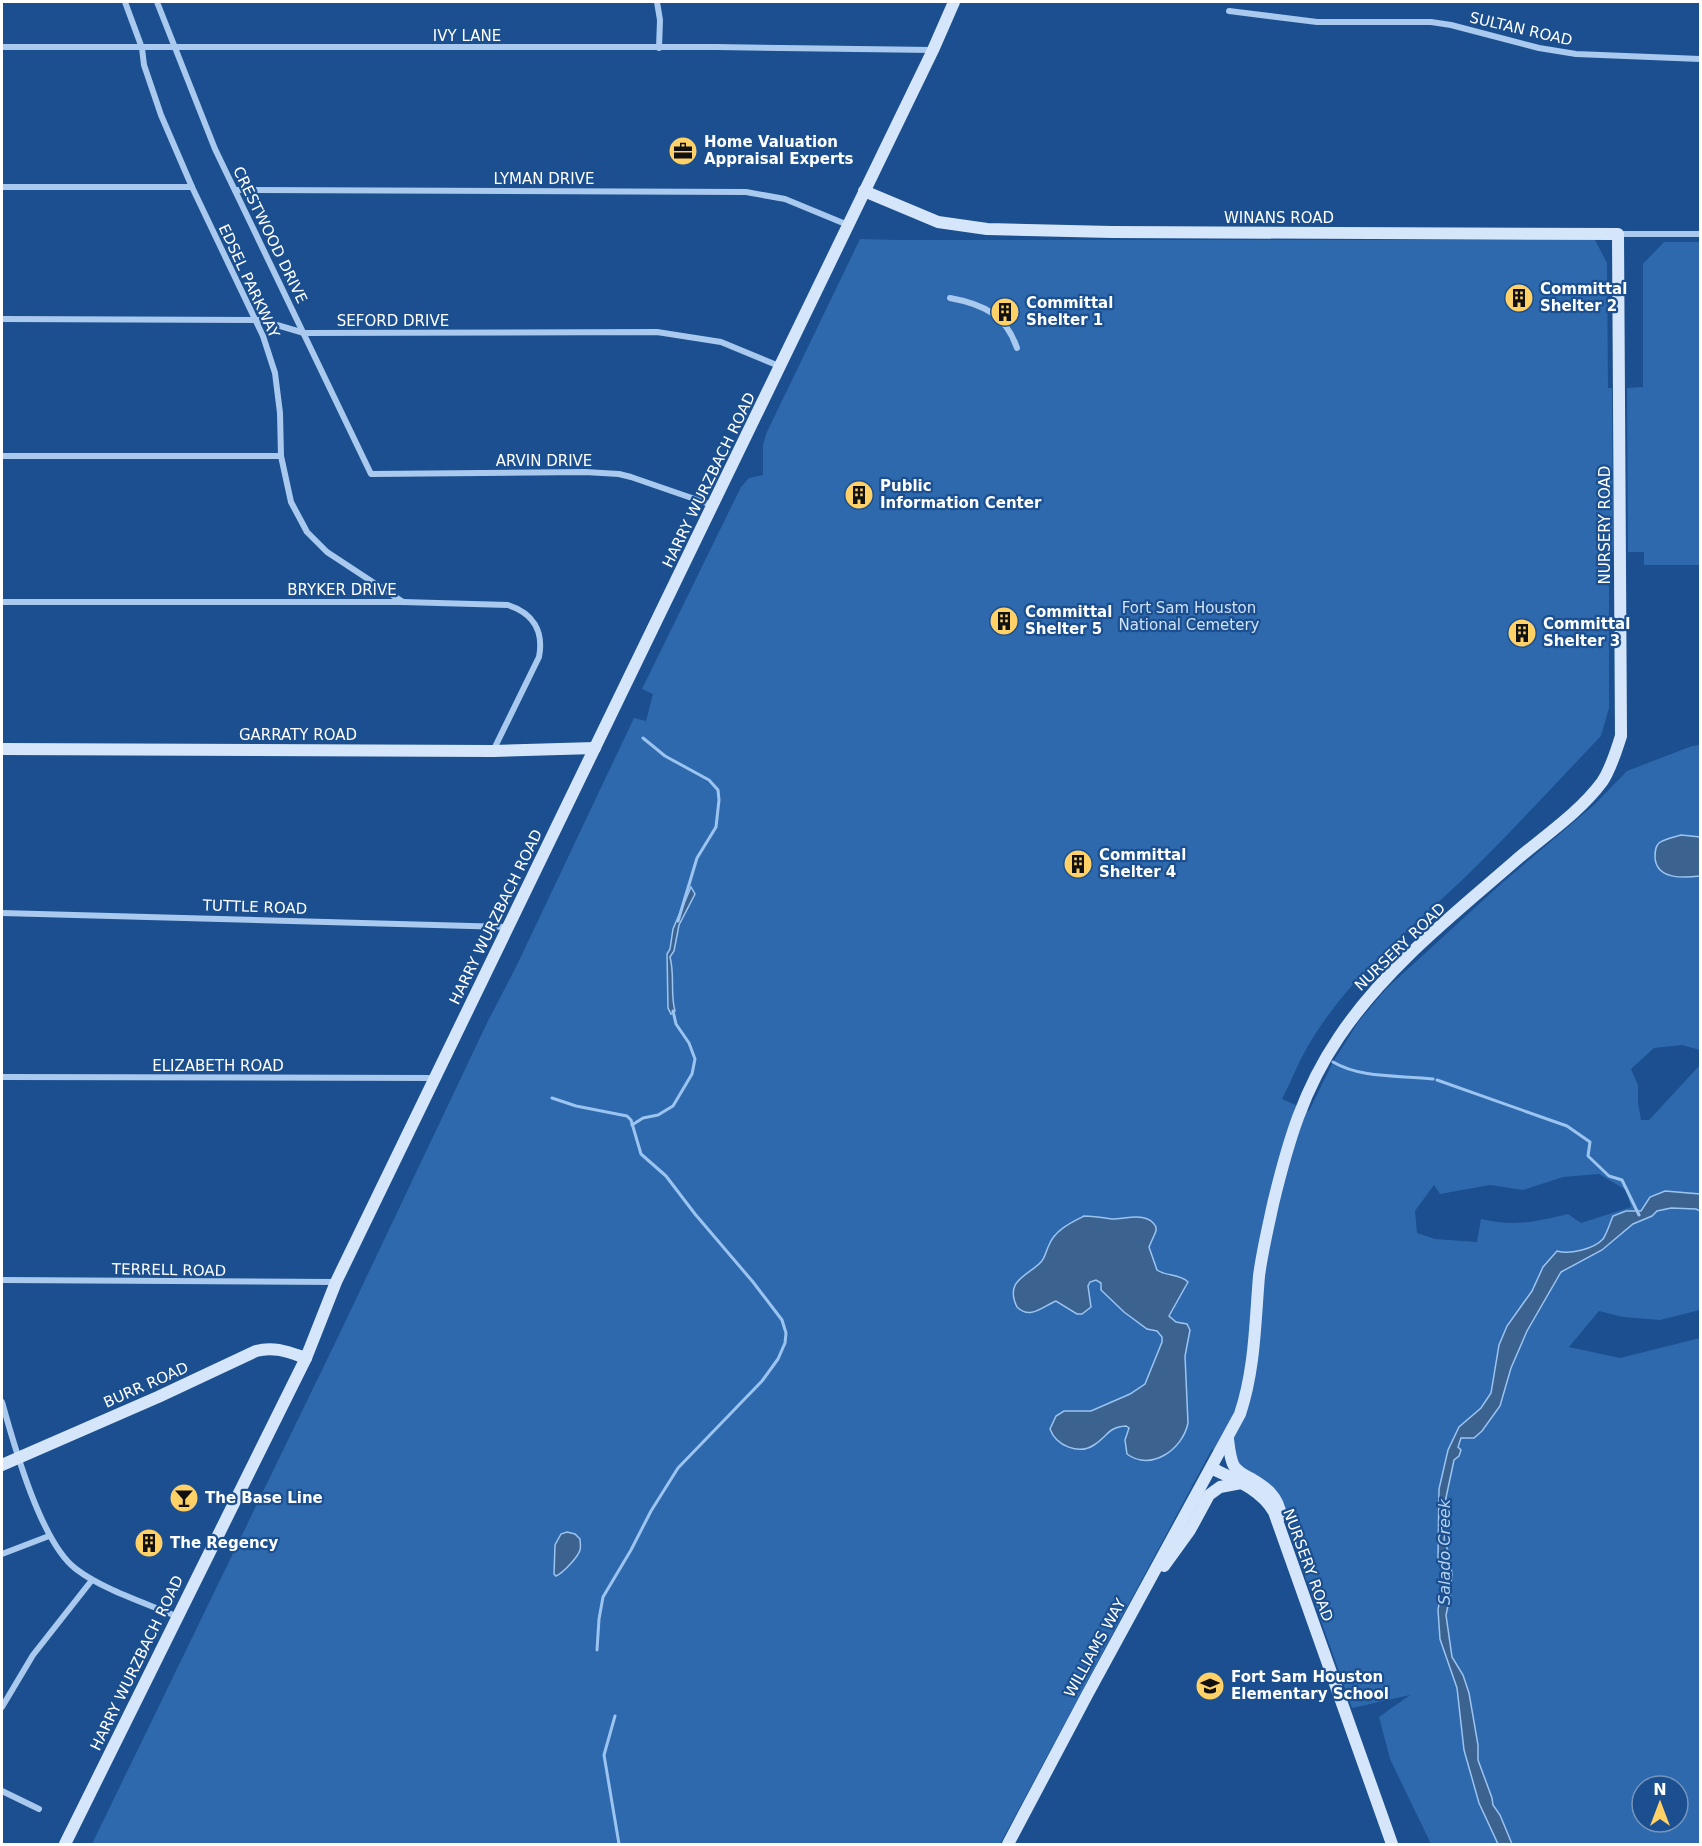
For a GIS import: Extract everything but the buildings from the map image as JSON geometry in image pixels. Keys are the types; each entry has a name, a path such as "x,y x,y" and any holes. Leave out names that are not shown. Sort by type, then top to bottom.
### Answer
{"street":[{"name":"EDSEL PARKWAY","path":"125,2 142,48 144,65 160,115 263,336 275,373 280,412 281,456 291,502 307,532 327,552 403,602"},
{"name":"CRESTWOOD DRIVE","path":"157,2 215,149 371,474"},
{"path":"657,2 660,20 659,48"},
{"name":"HARRY WURZBACH ROAD","path":"65,1845 176,1616 306,1358 336,1282 933,50 954,2"},
{"name":"SULTAN ROAD","path":"1229,11 1317,22 1431,22 1539,48 1576,54 1701,59"},
{"name":"IVY LANE","path":"2,47 933,50"},
{"path":"2,186 192,186"},
{"name":"LYMAN DRIVE","path":"235,190 746,192 785,199 848,225"},
{"name":"WINANS ROAD","path":"864,191 938,222 987,229 1112,232 1701,234"},
{"name":"NURSERY ROAD","path":"1392,1845 1274,1512 1264,1498 1211,1468 1240,1414 1250,1378 1260,1273 1283,1160 1297,1115 1316,1075 1339,1036 1375,988 1438,929 1589,799 1602,781 1618,746 1621,736 1618,234"},
{"path":"950,298 978,304 991,312 1009,330 1017,348"},
{"name":"SEFORD DRIVE","path":"2,319 255,320 304,333 657,332 721,342 780,366"},
{"path":"2,456 281,456"},
{"name":"ARVIN DRIVE","path":"371,474 585,472 619,474 643,480 712,506"},
{"name":"BRYKER DRIVE","path":"2,602 508,604 520,609 533,619 540,634 542,646 539,657 493,751"},
{"name":"GARRATY ROAD","path":"2,749 493,751 595,748"},
{"name":"TUTTLE ROAD","path":"2,913 507,927"},
{"name":"ELIZABETH ROAD","path":"2,1077 435,1078"},
{"name":"TERRELL ROAD","path":"2,1280 336,1282"},
{"name":"BURR ROAD","path":"2,1465 158,1397 256,1351 268,1348 277,1349 306,1358"},
{"path":"2,1402 18,1458 50,1536 63,1557 75,1569 92,1580 176,1616"},
{"path":"1228,1439 1236,1468 1267,1489 1278,1501 1282,1531"},
{"name":"WILLIAMS WAY","path":"1008,1845 1211,1468"},
{"path":"1149,1582 1180,1546 1209,1495 1220,1487 1241,1483"},
{"path":"2,1554 50,1536"},
{"path":"2,1707 33,1655 92,1580"},
{"path":"2,1791 39,1809"}],"green space":[{"name":"Fort Sam Houston National Cemetery","path":"860,239 1595,240 1607,263 1608,388 1612,388 1613,552 1609,552 1609,708 1601,736 1459,883 1358,979 1323,1022 1301,1059 1282,1099 1309,1111 1333,1062 1359,1021 1387,988 1502,883 1594,805 1627,771 1700,745 1700,1050 1682,1045 1654,1048 1631,1069 1638,1085 1641,1120 1649,1120 1700,1065 1700,1310 1660,1320 1623,1317 1599,1311 1569,1347 1620,1358 1700,1338 1700,1844 1431,1844 1390,1759 1379,1717 1410,1695 1352,1708 1289,1531 1279,1496 1243,1470 1237,1461 1212,1449 1000,1844 92,1844 634,718 646,721 653,694 642,689 741,487 749,478 763,475 763,445 766,434","holes":["1599,1174 1626,1190 1631,1207 1581,1223 1568,1214 1524,1223 1504,1223 1481,1219 1477,1242 1435,1239 1417,1233 1415,1211 1434,1185 1440,1194 1490,1185 1523,1190 1563,1177"]},
{"path":"1664,242 1700,242 1700,565 1644,565 1644,552 1628,552 1627,388 1643,387 1643,264"}],"water":[{"path":"1681,835 1700,837 1700,876 1672,876 1665,874 1657,865 1655,853 1659,843"},
{"path":"691,887 695,894 679,925 674,951 670,957 675,1011 671,1014 668,1008 667,954 673,929"},
{"name":"Salado Creek","path":"1665,1191 1700,1194 1700,1211 1671,1208 1657,1211 1652,1216 1633,1224 1602,1250 1561,1272 1527,1331 1511,1368 1500,1406 1474,1438 1461,1438 1458,1447 1461,1450 1459,1456 1454,1460 1444,1507 1447,1519 1444,1540 1452,1574 1447,1590 1451,1592 1446,1615 1452,1657 1463,1675 1469,1693 1478,1745 1478,1760 1493,1805 1500,1815 1512,1844 1498,1844 1479,1803 1464,1750 1457,1688 1440,1639 1438,1610 1444,1574 1438,1560 1439,1489 1448,1450 1459,1427 1481,1408 1491,1393 1499,1345 1507,1326 1532,1291 1543,1267 1557,1251 1574,1252 1599,1243 1613,1216 1626,1211 1641,1211 1650,1197"},
{"path":"1084,1216 1148,1219 1156,1227 1149,1247 1157,1270 1181,1277 1188,1282 1169,1316 1176,1322 1187,1324 1190,1330 1185,1356 1188,1423 1185,1433 1173,1449 1156,1459 1136,1459 1127,1454 1125,1440 1129,1428 1126,1426 1115,1428 1099,1442 1082,1449 1063,1444 1057,1440 1050,1429 1056,1416 1064,1411 1091,1411 1130,1394 1145,1384 1162,1342 1162,1337 1157,1331 1147,1329 1124,1312 1101,1290 1101,1283 1096,1280 1090,1282 1088,1286 1091,1307 1082,1314 1077,1314 1056,1301 1031,1312 1022,1311 1017,1307 1013,1291 1015,1285 1042,1260 1059,1231"},
{"path":"567,1532 575,1534 580,1539 580,1549 570,1564 556,1576 554,1574 555,1545 561,1534"}],"waterway":[{"path":"643,738 665,756 709,780 718,790 716,827 697,858 678,921"},
{"path":"632,1125 643,1118 658,1115 673,1106 692,1074 695,1059 689,1043 676,1024 673,1011"},
{"path":"1333,1062 1369,1074 1433,1079"},
{"path":"1437,1080 1567,1126 1590,1142 1588,1156 1609,1176 1622,1180 1639,1215"},
{"path":"552,1098 576,1106 627,1116 631,1120 641,1154 666,1176 753,1282 782,1320 786,1333 785,1343 778,1359 762,1381 678,1468 651,1511 603,1597 597,1650"},
{"path":"615,1716 604,1755 619,1844"}],"place":[{"name":"Home Valuation Appraisal Experts","path":"683,151"},
{"name":"Committal Shelter 2","path":"1519,298"},
{"name":"Committal Shelter 1","path":"1005,312"},
{"name":"Public Information Center","path":"859,495"},
{"name":"Committal Shelter 5","path":"1004,621"},
{"name":"Committal Shelter 3","path":"1522,633"},
{"name":"Committal Shelter 4","path":"1078,864"},
{"name":"The Base Line","path":"184,1498"},
{"name":"The Regency","path":"149,1543"},
{"name":"Fort Sam Houston Elementary School","path":"1210,1686"}]}
